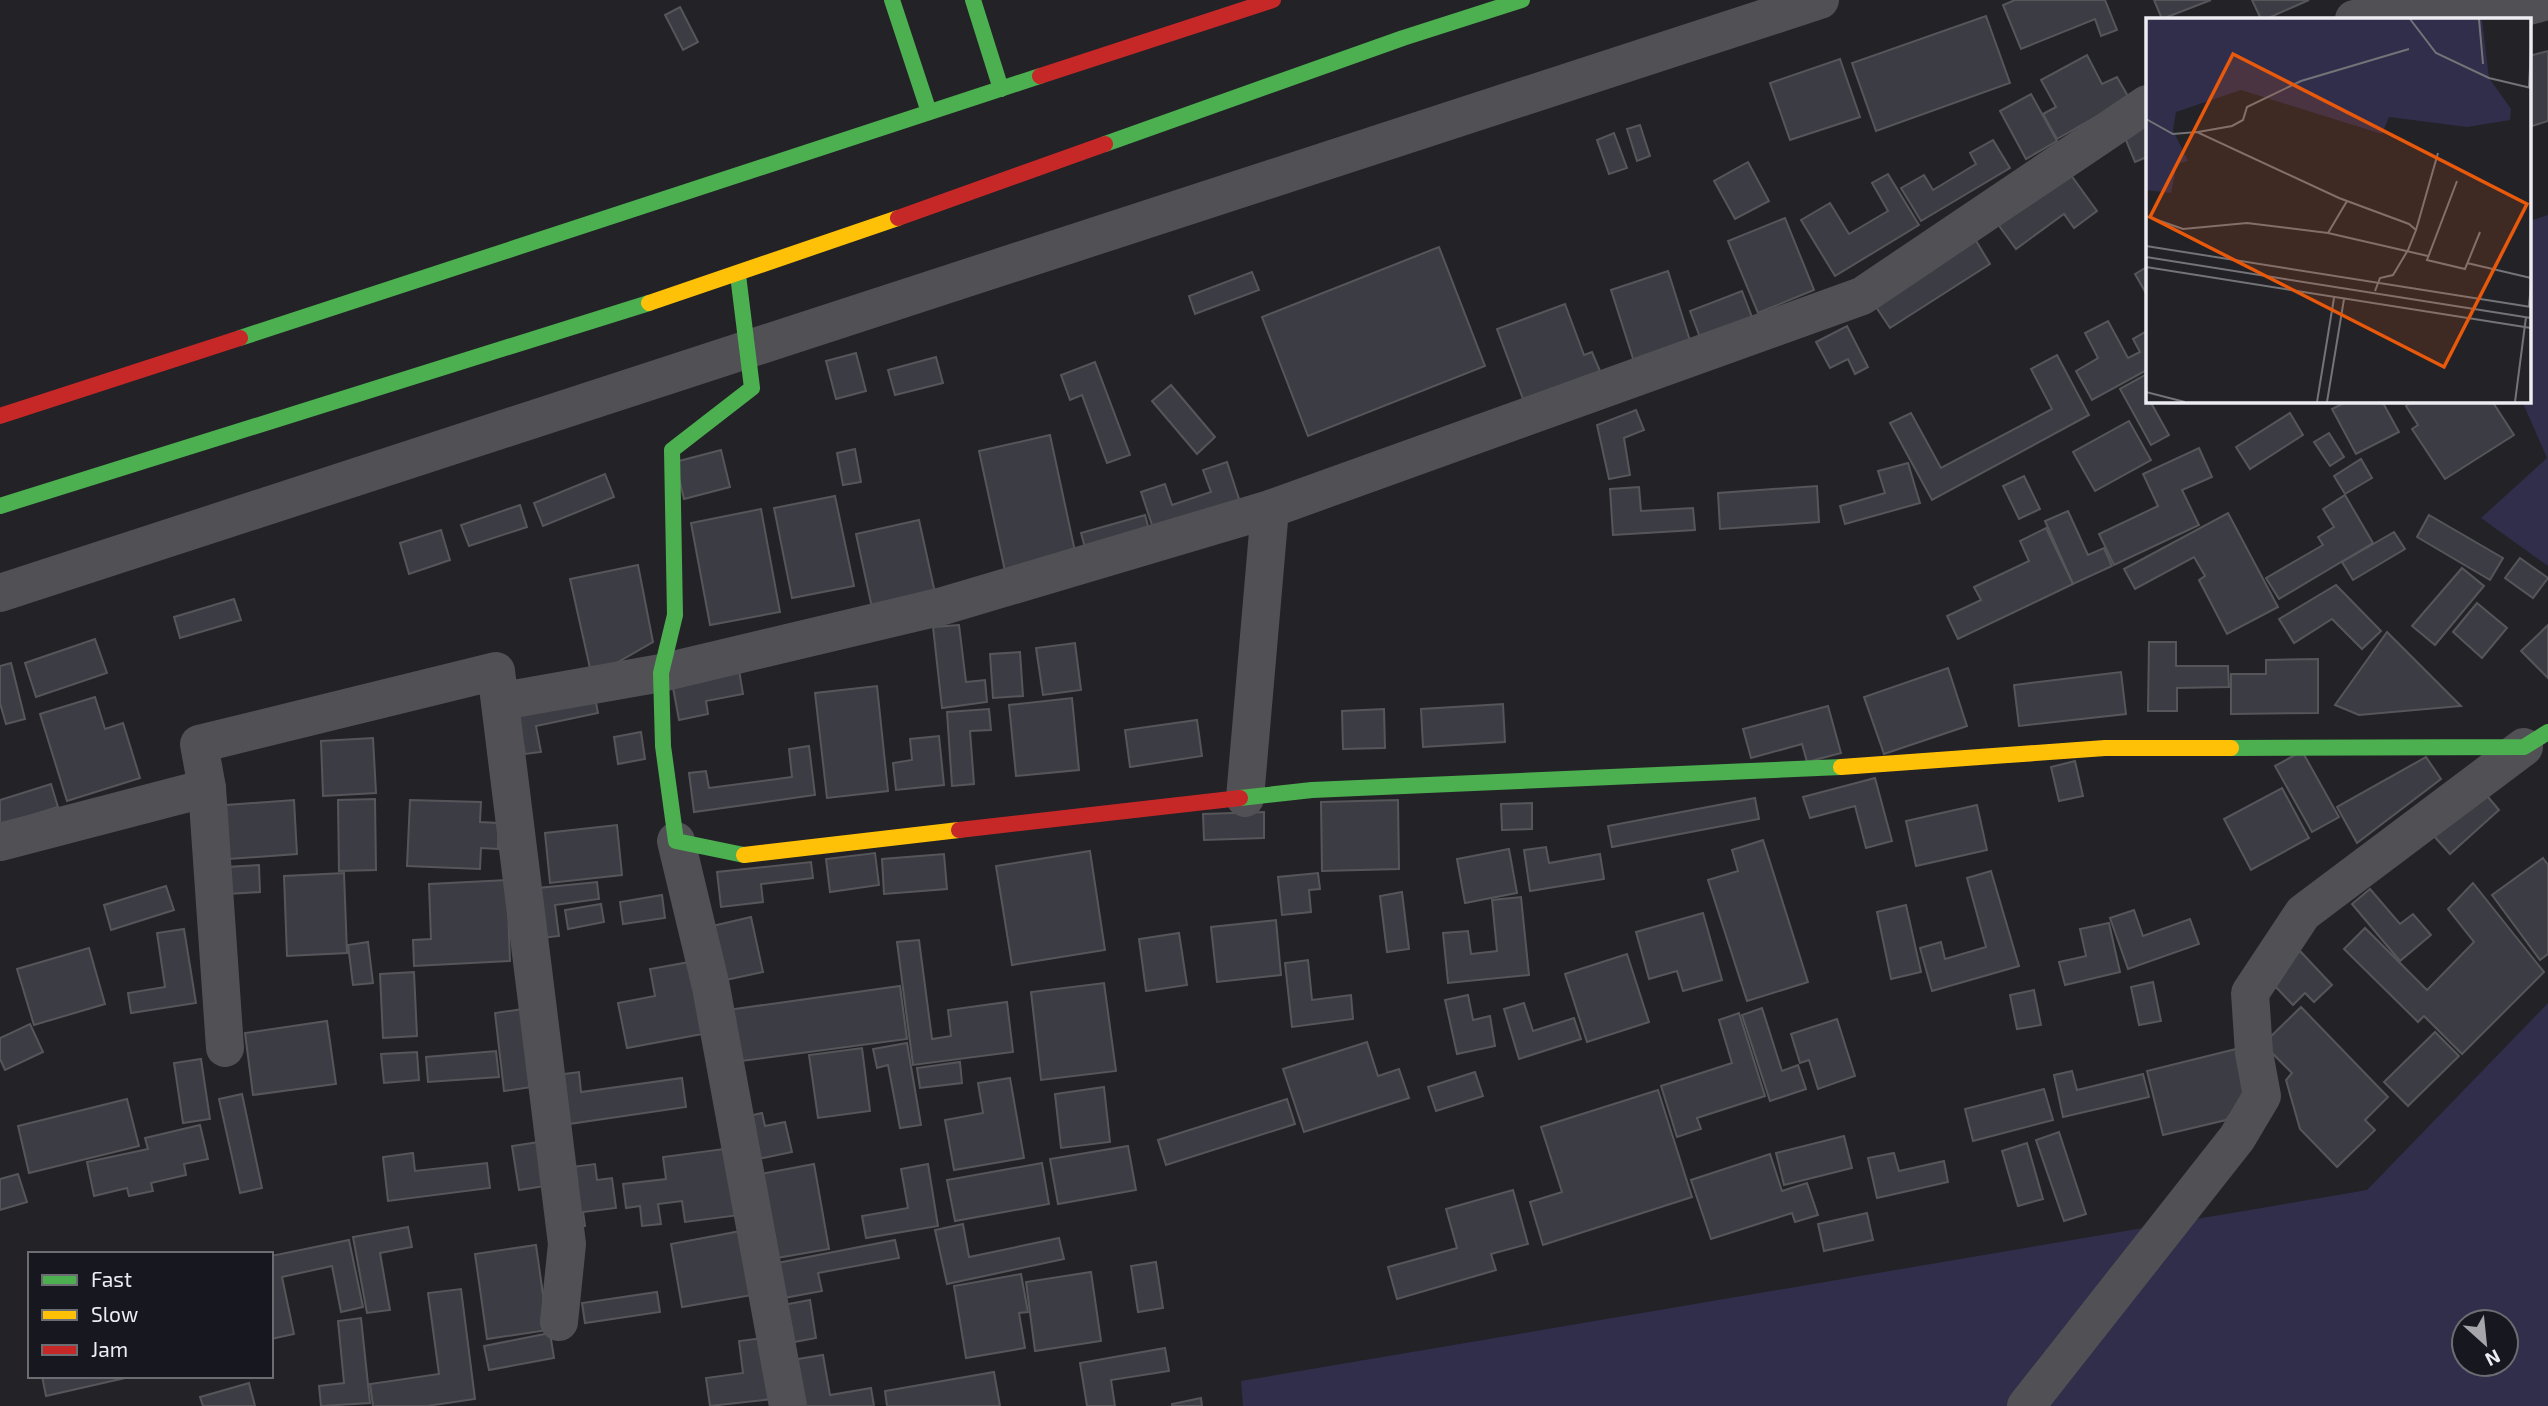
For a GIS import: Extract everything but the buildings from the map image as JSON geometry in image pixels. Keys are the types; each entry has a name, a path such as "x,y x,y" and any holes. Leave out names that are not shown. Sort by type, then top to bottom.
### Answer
{"main road":[{"path":"892,0 929,113"},
{"path":"973,0 1001,89"},
{"path":"0,416 1273,0"},
{"path":"0,506 738,275 1403,38 1522,0"},
{"path":"738,275 752,388 672,450 675,615 661,673 663,746 676,841 743,855 1312,790 1787,771 2105,748 2536,740"}],"street":[{"path":"0,593 1820,0"},
{"path":"2360,18 2392,13 2485,17 2548,1"},
{"path":"502,701 661,673 943,606 1270,509 1862,296 2146,105"},
{"path":"1245,798 1270,509"},
{"path":"225,1048 207,788 199,744 496,671 502,701 567,1244 559,1322"},
{"path":"2026,1406 2228,1149 2262,1096 2254,1053 2250,993 2303,913 2536,740"},
{"path":"0,842 207,788"},
{"path":"676,841 711,987 788,1406"}],"shaded area":[{"path":"2548,215 2548,566 2481,518 2547,458 2522,402 2530,402 2530,221"},
{"path":"2548,1003 2548,1406 1243,1406 1241,1381 2367,1190"}],"traffic: fast":[{"path":"892,0 929,112"},
{"path":"973,0 1001,89"},
{"path":"1105,144 1403,38 1522,0"},
{"path":"240,338 1040,76"},
{"path":"738,275 752,388 672,450 675,615 661,673 663,746 676,841 744,855"},
{"path":"0,506 649,303"},
{"path":"2231,748 2524,747 2548,732"},
{"path":"1240,798 1312,790 1841,767"}],"traffic: slow":[{"path":"649,303 898,218"},
{"path":"1841,767 2105,748 2231,748"},
{"path":"744,855 959,830"}],"traffic: jam":[{"path":"1040,76 1273,0"},
{"path":"898,218 1105,144"},
{"path":"0,416 240,338"},
{"path":"959,830 1240,798"}]}
